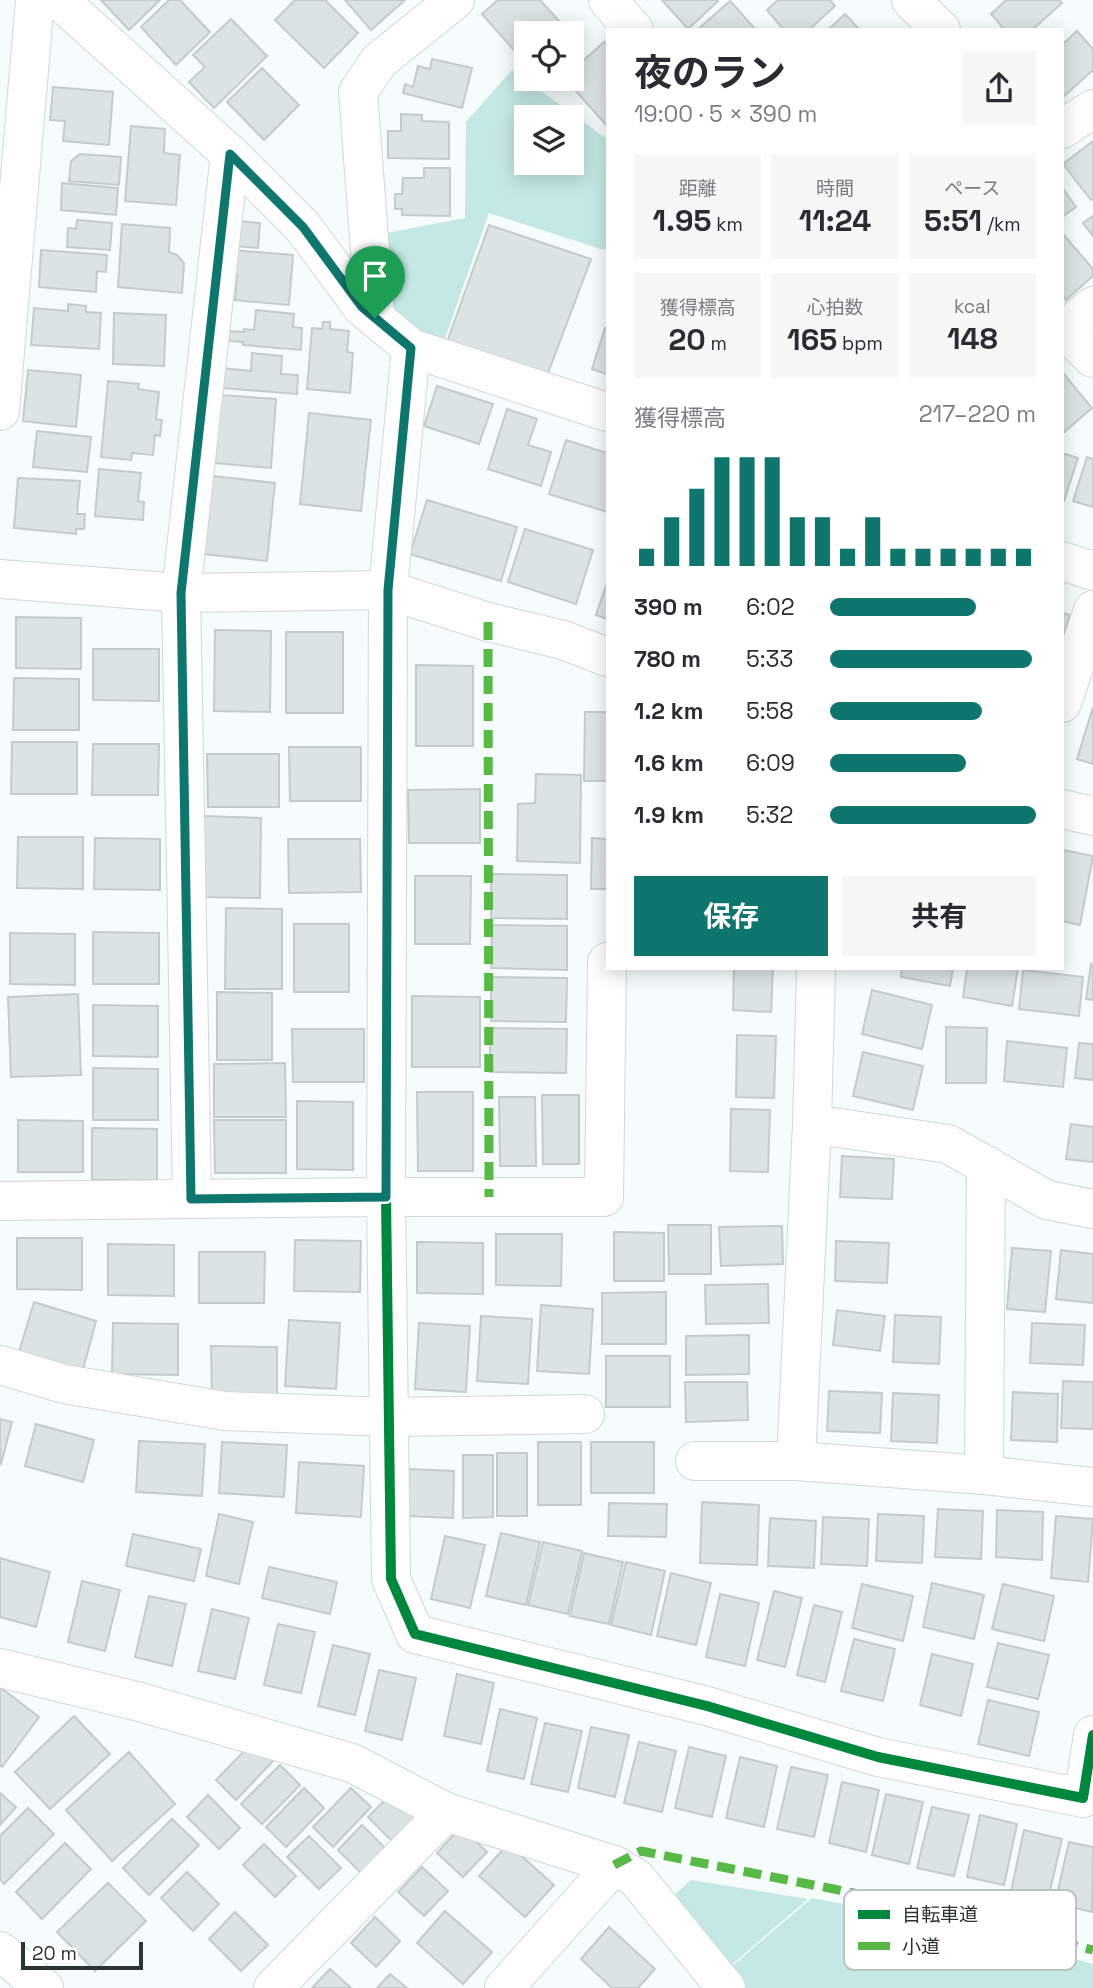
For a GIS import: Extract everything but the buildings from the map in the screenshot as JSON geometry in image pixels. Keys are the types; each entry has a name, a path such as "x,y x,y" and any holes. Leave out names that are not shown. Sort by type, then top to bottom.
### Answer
{"street":[{"path":"0,411 35,0"},
{"path":"60,0 230,154 303,227 362,307 411,348 606,412"},
{"path":"375,318 358,92 379,61 455,0"},
{"path":"608,0 632,28"},
{"path":"911,0 939,28"},
{"path":"1064,128 1093,109"},
{"path":"191,1199 181,593 230,154"},
{"path":"1064,330 1093,306"},
{"path":"1064,332 1093,358"},
{"path":"411,348 388,590 386,1197 391,1579 415,1634 707,1706 878,1757 1088,1799 1093,1735"},
{"path":"1064,562 1093,571"},
{"path":"0,579 181,593 388,590 488,622 563,640 606,657"},
{"path":"1064,697 1093,610"},
{"path":"1064,809 1093,816"},
{"path":"0,1201 604,1197 607,970"},
{"path":"796,1461 812,1124 816,970"},
{"path":"812,1124 948,1144 1047,1200 1093,1209"},
{"path":"985,1475 986,1165"},
{"path":"0,1365 64,1384 225,1411 388,1416 585,1414"},
{"path":"695,1461 796,1461 985,1475 1093,1487"},
{"path":"0,1668 140,1702 352,1763 446,1812 614,1865 636,1878 726,1988"},
{"path":"273,1988 446,1812"},
{"path":"504,1988 614,1865"},
{"path":"0,1951 44,1988"}],"shaded area":[{"path":"512,70 514,91 541,91 560,105 514,105 514,175 584,175 584,122 606,138 606,248 604,250 489,213 443,344 389,314 381,234 465,218 466,122"},
{"path":"691,1880 808,1899 730,1966 672,1897"},
{"path":"812,1898 844,1904 844,1970 1076,1970 1076,1959 1093,1964 1093,1988 739,1988 725,1972"}],"marked path":[{"path":"488,622 489,1197"},
{"path":"614,1865 641,1851 844,1891"},
{"path":"1076,1946 1093,1950"}],"cycle path":[{"path":"192,1199 181,593 230,154"},
{"path":"411,348 388,590 386,1197 391,1579 415,1634 707,1706 878,1757 1083,1798 1093,1735"}],"route":[{"path":"230,154 303,227 362,307 375,318 411,348 388,590 386,1197 191,1199 181,593 230,154"}]}
